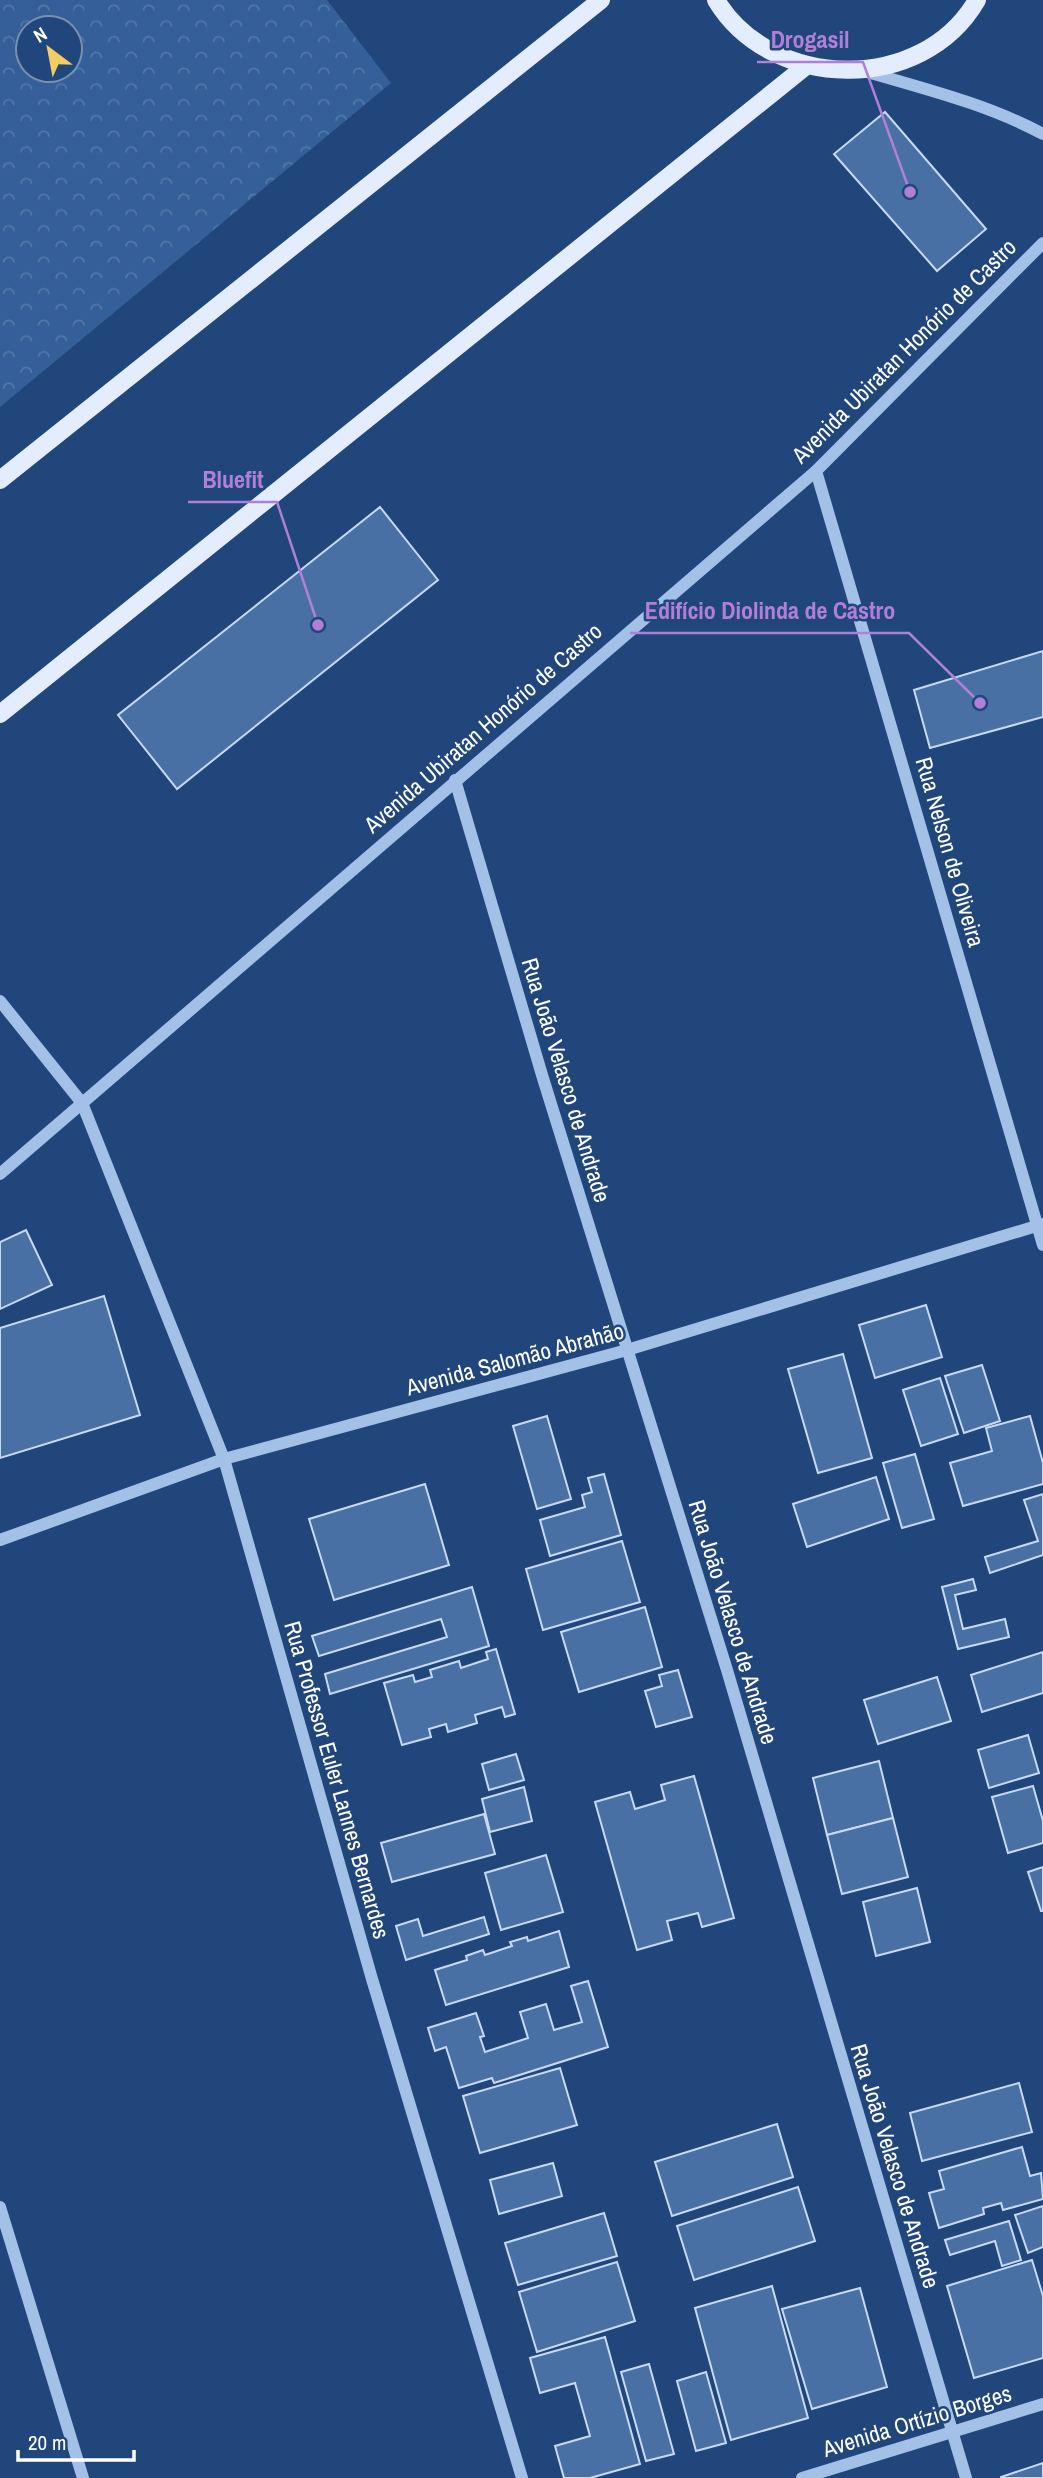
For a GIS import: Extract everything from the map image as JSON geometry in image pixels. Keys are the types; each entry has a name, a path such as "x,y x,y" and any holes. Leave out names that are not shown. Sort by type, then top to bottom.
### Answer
{"main road":[{"path":"0,480 601,0"},
{"path":"716,0 725,16 762,47 806,66 864,71 894,64 936,44 970,12 977,0"},
{"path":"0,714 806,66"}],"street":[{"path":"864,71 959,99 1018,121 1043,134"},
{"name":"Avenida Ubiratan Honório de Castro","path":"0,1174 816,471 1043,243"},
{"name":"Rua Nelson de Oliveira","path":"816,471 1040,1225 1043,1245"},
{"name":"Rua João Velasco de Andrade","path":"455,780 542,1075 727,1670 966,2478"},
{"name":"Rua Professor Euler Lannes Bernardes","path":"0,1001 82,1103 224,1460 372,1979 522,2478"},
{"name":"Avenida Salomão Abrahão","path":"0,1540 224,1460 627,1350 1040,1225"},
{"path":"0,2207 83,2478"},
{"name":"Avenida Ortízio Borges","path":"803,2478 1043,2404"}],"green space":[{"path":"0,0 327,0 391,83 0,407"}],"building":[{"path":"885,112 986,229 937,271 834,154"},
{"path":"380,507 438,580 177,789 118,715"},
{"path":"1043,651 1043,717 930,748 914,690"},
{"path":"26,1230 52,1285 0,1309 0,1242"},
{"path":"104,1296 140,1415 0,1458 0,1328"},
{"path":"926,1305 942,1357 875,1378 859,1325"},
{"path":"843,1354 872,1458 818,1473 788,1369"},
{"path":"982,1365 1000,1421 964,1433 945,1376"},
{"path":"940,1378 958,1434 921,1446 903,1390"},
{"path":"547,1416 571,1499 537,1509 513,1426"},
{"path":"1030,1416 1043,1463 1043,1484 963,1506 950,1463 992,1451 986,1428"},
{"path":"915,1454 934,1519 902,1528 883,1463"},
{"path":"604,1474 621,1535 550,1556 540,1520 585,1507 582,1495 592,1492 588,1478"},
{"path":"876,1477 889,1519 807,1547 793,1504"},
{"path":"425,1484 449,1565 334,1600 309,1519"},
{"path":"1043,1494 1043,1555 990,1573 985,1557 1038,1541 1024,1500"},
{"path":"622,1541 640,1602 543,1630 526,1569"},
{"path":"973,1579 976,1590 955,1595 963,1629 1005,1619 1009,1637 958,1649 942,1587"},
{"path":"472,1587 489,1646 330,1694 325,1674 447,1637 441,1619 319,1656 312,1636"},
{"path":"645,1607 662,1667 579,1692 561,1632"},
{"path":"496,1649 515,1714 505,1717 502,1707 475,1715 477,1723 448,1732 446,1724 429,1729 431,1737 402,1745 384,1683 413,1675 415,1682 432,1677 430,1670 459,1661 461,1668 488,1659 486,1652"},
{"path":"1043,1652 1043,1693 982,1712 971,1675"},
{"path":"678,1670 692,1717 656,1727 645,1691 662,1686 659,1675"},
{"path":"937,1677 951,1721 878,1744 864,1700"},
{"path":"1028,1735 1039,1773 989,1788 978,1750"},
{"path":"516,1754 524,1780 489,1790 482,1764"},
{"path":"879,1761 893,1818 827,1835 813,1778"},
{"path":"694,1776 734,1918 702,1927 698,1913 667,1921 672,1940 637,1950 595,1802 630,1792 635,1809 665,1800 661,1785"},
{"path":"1033,1786 1043,1821 1043,1843 1008,1853 992,1797"},
{"path":"524,1787 532,1821 490,1832 482,1799"},
{"path":"484,1814 495,1854 392,1882 381,1843"},
{"path":"893,1818 908,1877 842,1894 827,1835"},
{"path":"546,1855 563,1912 501,1930 485,1873"},
{"path":"1043,1867 1043,1911 1041,1911 1028,1872"},
{"path":"917,1888 930,1942 876,1956 863,1902"},
{"path":"484,1917 489,1934 406,1960 396,1926 418,1919 423,1936"},
{"path":"559,1931 569,1967 446,2005 435,1970 467,1960 466,1956 483,1950 485,1955 512,1946 510,1942 527,1937 528,1941"},
{"path":"588,1981 608,2047 494,2083 492,2078 459,2088 446,2047 435,2051 428,2028 476,2013 484,2036 480,2037 485,2052 528,2038 520,2012 546,2004 554,2030 582,2022 571,1986"},
{"path":"560,2068 577,2125 480,2153 463,2096"},
{"path":"1019,2083 1032,2132 922,2161 910,2113"},
{"path":"777,2124 793,2177 672,2216 655,2162"},
{"path":"1022,2147 1030,2176 1041,2173 1043,2199 1003,2210 1001,2203 983,2208 984,2214 939,2228 929,2193 944,2189 939,2171"},
{"path":"553,2163 562,2196 499,2214 490,2180"},
{"path":"798,2187 815,2241 694,2280 677,2226"},
{"path":"1043,2206 1043,2247 1028,2253 1015,2215"},
{"path":"604,2213 617,2256 518,2285 505,2243"},
{"path":"1009,2221 1021,2260 1002,2266 995,2241 950,2255 945,2240"},
{"path":"1032,2260 1043,2296 1043,2358 974,2378 947,2286"},
{"path":"617,2262 635,2321 537,2352 519,2292"},
{"path":"772,2286 808,2418 731,2440 695,2308"},
{"path":"860,2288 887,2387 812,2409 782,2309"},
{"path":"605,2337 640,2464 590,2478 564,2478 555,2446 590,2436 575,2383 540,2393 530,2358"},
{"path":"649,2364 674,2454 646,2461 621,2372"},
{"path":"706,2372 726,2443 696,2451 677,2381"},
{"path":"1043,2463 1043,2478 1001,2478 1001,2477"}],"place":[{"name":"Drogasil","path":"910,192"},
{"name":"Bluefit","path":"318,625"},
{"name":"Edifício Diolinda de Castro","path":"980,703"}]}
